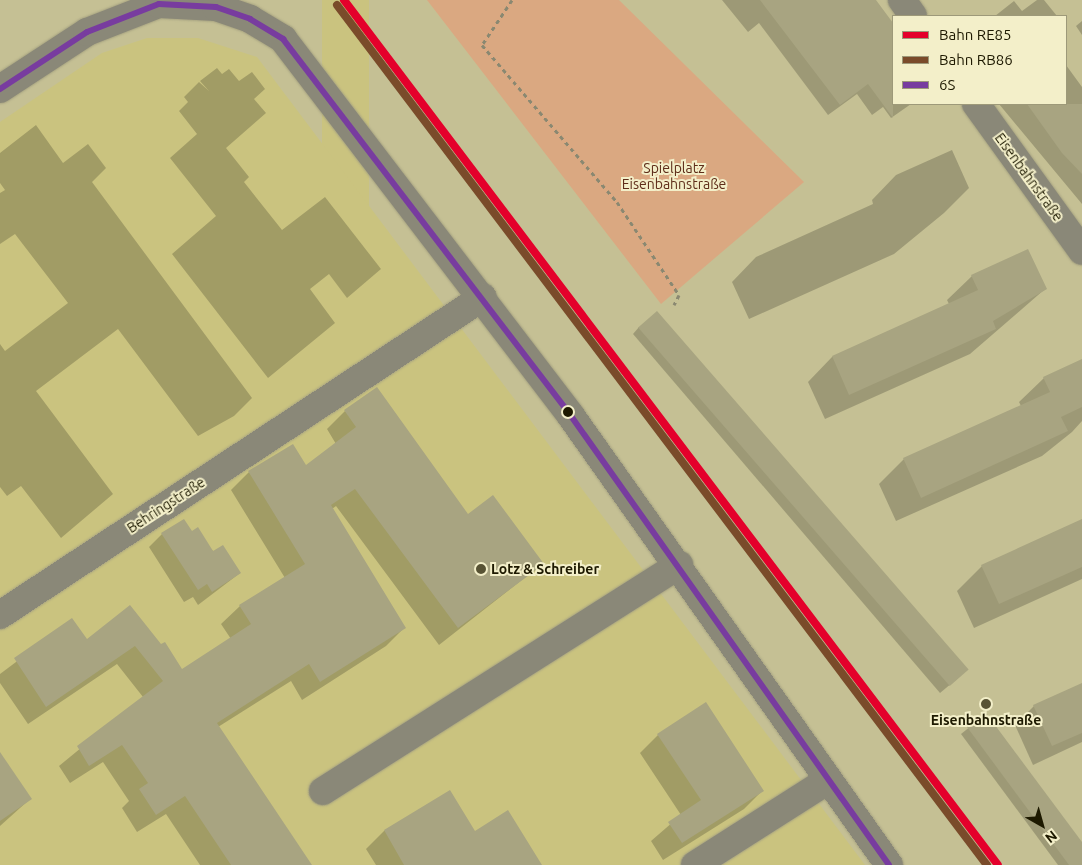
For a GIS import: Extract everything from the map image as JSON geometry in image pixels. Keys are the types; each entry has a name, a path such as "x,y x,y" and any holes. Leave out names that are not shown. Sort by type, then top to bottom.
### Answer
{"street":[{"path":"902,0 912,15"},
{"path":"0,89 87,32 143,8 184,3 261,12 303,61 483,297 679,565 827,781 889,865"},
{"name":"Eisenbahnstraße","path":"977,105 1082,251"},
{"name":"Behringstraße","path":"0,615 483,297"},
{"path":"323,791 679,565"},
{"path":"695,865 827,781"}],"path":[{"path":"512,0 482,45 617,202 678,294 674,305"}],"shaded area":[{"path":"322,0 369,0 369,865 322,865"},
{"path":"147,38 198,38 257,57 865,865 0,865 0,122 102,53"}],"green space":[{"name":"Spielplatz Eisenbahnstraße","path":"427,0 619,0 804,182 661,304"}],"building":[{"path":"760,0 876,0 892,22 893,118 868,84 840,105"},
{"path":"1082,104 1082,174 1062,153 1028,105"},
{"path":"1028,249 1047,289 993,321 996,329 849,395 832,356 978,290 971,275"},
{"path":"657,311 969,669 950,686 638,327"},
{"path":"1082,359 1082,407 1061,417 1068,431 921,498 903,458 1050,392 1043,377"},
{"path":"377,387 468,514 493,495 544,564 458,628 355,489 331,505 406,628 320,682 309,664 217,723 312,865 231,865 185,796 156,815 139,789 148,783 122,745 89,766 77,746 163,681 135,646 46,707 14,658 72,618 87,639 130,605 161,644 165,642 182,669 251,624 239,605 305,564 248,471 293,444 306,465 356,427 344,410"},
{"path":"184,519 192,531 198,527 213,551 223,545 241,573 212,592 207,584 198,590 161,533"},
{"path":"1082,519 1082,567 999,604 981,565"},
{"path":"1082,683 1082,733 1052,746 1033,705"},
{"path":"706,702 764,791 682,843 668,822 701,800 657,734"},
{"path":"986,713 1082,842 1082,865 1069,865 967,727"},
{"path":"0,752 32,799 0,821"},
{"path":"450,790 475,831 508,810 542,865 404,865 384,830"}],"rail line":[{"name":"RE85","path":"344,0 998,865"},
{"name":"RB86","path":"337,5 987,865"}],"transit line":[{"name":"6S","path":"0,89 87,32 159,4 216,7 250,19 283,39 571,416 889,865"}],"place":[{"name":"Lotz & Schreiber","path":"481,569"},
{"name":"Eisenbahnstraße","path":"986,704"}]}
